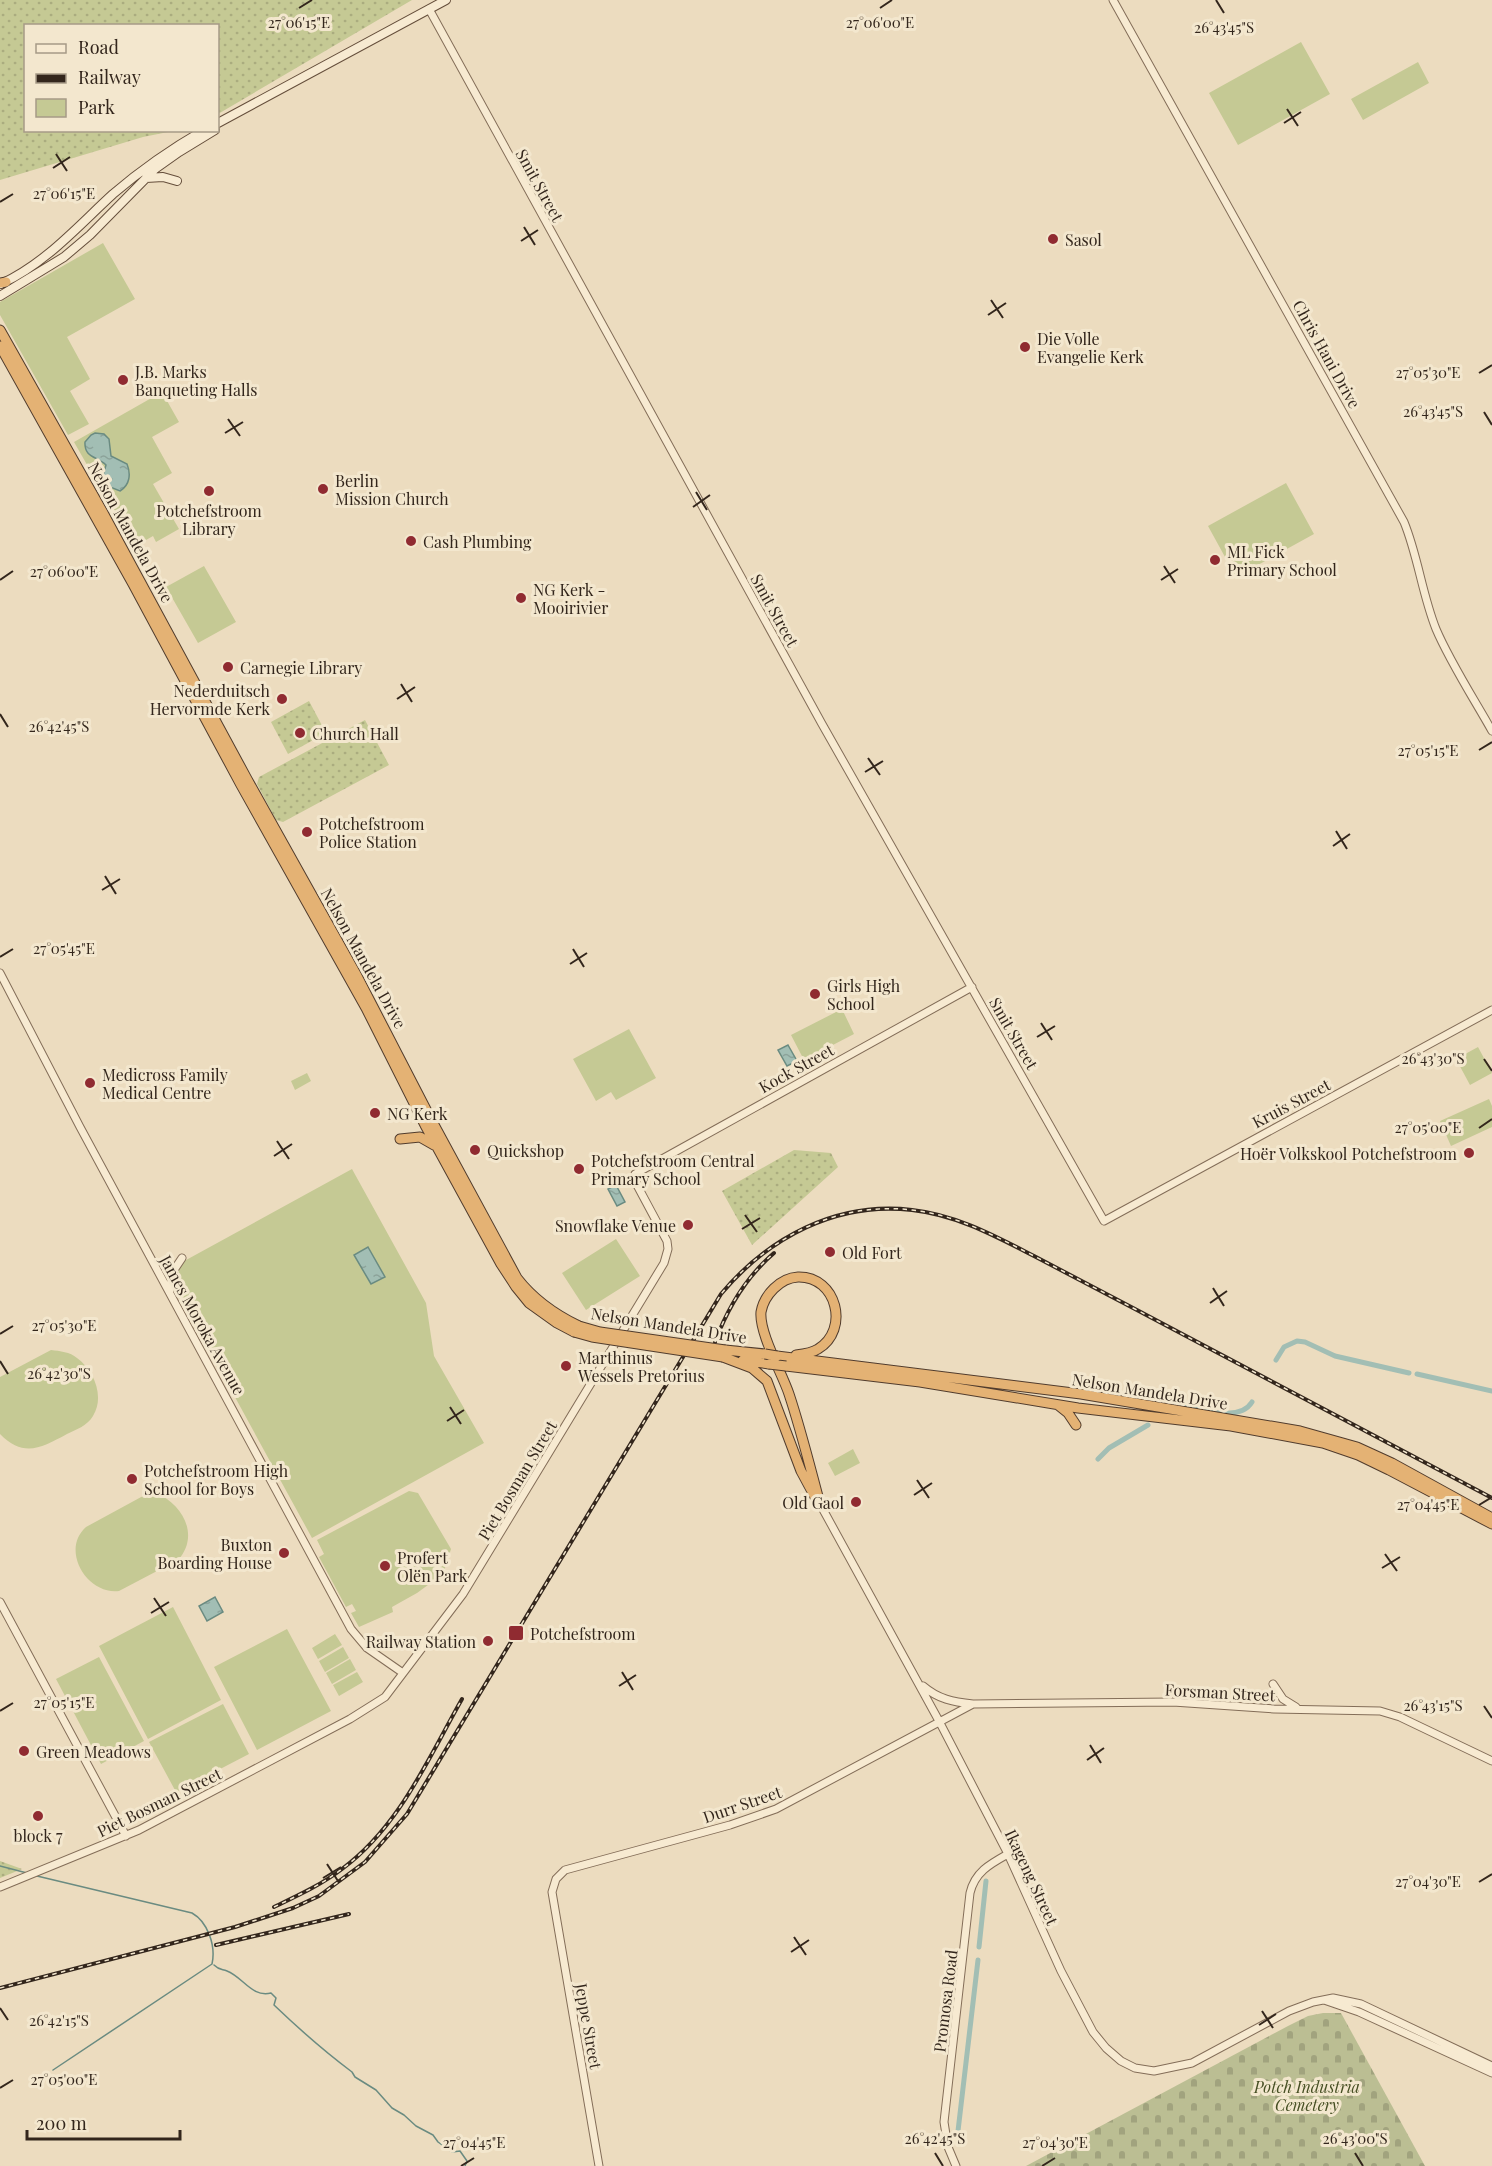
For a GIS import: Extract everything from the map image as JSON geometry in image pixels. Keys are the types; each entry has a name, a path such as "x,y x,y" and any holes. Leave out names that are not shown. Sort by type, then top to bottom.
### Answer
{"highway":[{"name":"Nelson Mandela Drive","path":"0,330 108,521 247,779 357,976 432,1121 518,1278 525,1288 545,1306 576,1329"},
{"name":"Nelson Mandela Drive","path":"0,346 366,1008 436,1147 516,1287 544,1315 576,1329 767,1359 786,1366 920,1382 1057,1404 1220,1425 1323,1443 1389,1470 1492,1524"},
{"path":"400,1139 420,1137 436,1147"},
{"path":"780,1356 816,1350 828,1341 835,1329 837,1315 833,1298 828,1291 814,1281 797,1277 777,1286 764,1304 761,1319 764,1333 790,1396 820,1504"},
{"path":"724,1354 752,1368 767,1381 801,1471 820,1504"},
{"name":"Nelson Mandela Drive","path":"767,1359 780,1356 1081,1394 1300,1431 1357,1447 1392,1463 1492,1518"},
{"path":"1057,1404 1068,1413 1076,1425"}],"main road":[{"path":"219,122 446,0"},
{"path":"219,128 273,94"},
{"path":"2,283 60,245 115,193 159,157 201,132"},
{"path":"0,296 64,258 90,235 144,179 171,157 213,132"},
{"path":"144,179 162,177 177,181"}],"street":[{"name":"Chris Hani Drive","path":"1113,0 1404,522 1416,555 1437,631 1492,731"},
{"name":"Smit Street","path":"429,9 822,724 1104,1221"},
{"name":"James Moroka Avenue","path":"0,973 57,1084 351,1629 367,1648 403,1673"},
{"name":"Kock Street","path":"635,1174 695,1138 972,987"},
{"name":"Kruis Street","path":"1104,1221 1492,1010"},
{"name":"Piet Bosman Street","path":"0,1887 126,1836 366,1711 385,1696 463,1594 664,1263 668,1249 667,1241 637,1185 635,1174"},
{"path":"171,1296 172,1273 182,1258"},
{"name":"Ikageng Street","path":"820,1504 919,1682 1008,1854 1061,1971 1093,2032 1121,2061 1135,2068 1154,2071 1192,2063 1289,2011 1324,2000 1339,1998 1361,2004 1492,2066"},
{"path":"0,1602 126,1836"},
{"path":"919,1682 941,1698 973,1704"},
{"path":"1273,1684 1283,1699 1300,1709"},
{"name":"Forsman Street","path":"939,1721 973,1704 1173,1702 1300,1709 1370,1710 1390,1713 1492,1761"},
{"name":"Durr Street","path":"552,1892 556,1879 565,1870 730,1825 776,1809 939,1721"},
{"name":"Promosa Road","path":"956,2166 948,2147 944,2122 970,1893 977,1877 989,1865 1008,1854"},
{"name":"Jeppe Street","path":"552,1892 599,2166"},
{"path":"1324,2000 1359,2012 1492,2073"}],"green space":[{"path":"0,0 412,0 219,113 219,24 24,24 24,132 168,132 143,137 0,180"},
{"path":"1301,42 1330,94 1238,145 1209,93"},
{"path":"1418,62 1429,83 1363,120 1351,99"},
{"path":"103,243 135,299 67,337 90,379 70,391 89,424 68,435 0,315 0,302"},
{"path":"162,392 179,422 152,437 172,473 153,484 179,529 156,542 153,536 134,547 74,442"},
{"path":"1286,483 1314,534 1236,577 1208,526"},
{"path":"204,566 236,622 198,643 166,587"},
{"path":"309,701 326,733 288,754 271,722"},
{"path":"365,720 389,765 283,822 276,820 257,784 259,777"},
{"path":"842,1009 854,1034 804,1060 791,1035"},
{"path":"629,1029 656,1078 616,1100 611,1092 596,1101 573,1059"},
{"path":"1478,1047 1492,1073 1470,1085 1456,1059"},
{"path":"307,1073 311,1081 295,1090 291,1081"},
{"path":"1489,1099 1492,1106 1492,1127 1451,1146 1440,1121"},
{"path":"794,1150 831,1153 838,1167 752,1245 722,1191"},
{"path":"352,1169 426,1303 434,1356 484,1443 312,1538 166,1271"},
{"path":"616,1239 640,1276 586,1310 562,1273"},
{"path":"51,1350 71,1354 88,1369 98,1392 96,1409 85,1425 49,1443 33,1448 17,1446 0,1434 0,1377"},
{"path":"853,1449 860,1463 835,1476 828,1463"},
{"name":"Profert Olën Park","path":"409,1491 418,1493 451,1549 443,1574 417,1593 392,1607 393,1612 359,1627 351,1613 356,1611 352,1604 346,1607 319,1557 324,1554 317,1540"},
{"path":"156,1493 166,1498 181,1513 188,1531 188,1541 184,1551 178,1560 119,1591 97,1586 81,1569 76,1547 79,1537 86,1527 143,1496"},
{"path":"173,1607 221,1700 148,1739 99,1646"},
{"path":"287,1629 331,1711 257,1750 214,1667"},
{"path":"335,1634 342,1645 318,1659 312,1648"},
{"path":"343,1647 349,1658 325,1672 319,1661"},
{"path":"99,1657 144,1741 101,1764 56,1679"},
{"path":"350,1659 356,1670 332,1684 326,1673"},
{"path":"357,1672 363,1682 339,1696 333,1685"},
{"path":"223,1704 249,1754 176,1792 149,1742"},
{"path":"0,1861 22,1869 0,1878"},
{"name":"Potch Industria Cemetery","path":"1341,2013 1425,2166 1026,2166 1288,2026 1308,2016"}],"water":[{"path":"95,433 104,434 109,439 111,456 127,464 129,479 120,491 105,485 102,480 106,465 89,454 85,447 85,442"},
{"path":"788,1045 797,1061 787,1066 778,1050"},
{"path":"616,1185 625,1202 617,1206 608,1189"},
{"path":"368,1247 385,1277 371,1284 354,1255"},
{"path":"215,1597 223,1612 207,1621 199,1606"}],"waterway":[{"path":"1276,1360 1284,1347 1297,1341 1305,1342 1335,1356 1409,1373"},
{"path":"1417,1374 1492,1391"},
{"path":"1179,1408 1231,1413 1239,1412 1252,1402"},
{"path":"1098,1459 1109,1448 1148,1425"},
{"path":"0,1866 27,1873"},
{"path":"37,1876 192,1913 198,1917 210,1935 213,1950 212,1964 53,2070"},
{"path":"979,1947 986,1881"},
{"path":"958,2131 978,1960"},
{"path":"214,1965 233,1974 258,1993 271,1993 276,1998 274,2005 355,2077 376,2090 392,2108 416,2126 433,2135 438,2142 452,2152 460,2151 467,2161 465,2166"}],"railway":[{"path":"0,1988 235,1927 293,1908 319,1896 365,1862 407,1814 721,1294 760,1256 782,1240 831,1218 857,1211 912,1210 945,1216 975,1227 1492,1498"},
{"path":"715,1342 746,1282 774,1253"},
{"path":"274,1907 334,1875 362,1852 380,1833 411,1791 462,1699"},
{"path":"216,1945 349,1914"}],"place":[{"name":"Sasol","path":"1053,239"},
{"name":"Die Volle Evangelie Kerk","path":"1025,347"},
{"name":"J.B. Marks Banqueting Halls","path":"123,380"},
{"name":"Berlin Mission Church","path":"323,489"},
{"name":"Potchefstroom Library","path":"209,491"},
{"name":"Cash Plumbing","path":"411,541"},
{"name":"ML Fick Primary School","path":"1215,560"},
{"name":"NG Kerk - Mooirivier","path":"521,598"},
{"name":"Carnegie Library","path":"228,667"},
{"name":"Nederduitsch Hervormde Kerk","path":"282,699"},
{"name":"Church Hall","path":"300,733"},
{"name":"Potchefstroom Police Station","path":"307,832"},
{"name":"Girls High School","path":"815,994"},
{"name":"Medicross Family Medical Centre","path":"90,1083"},
{"name":"NG Kerk","path":"375,1113"},
{"name":"Quickshop","path":"475,1150"},
{"name":"Hoër Volkskool Potchefstroom","path":"1469,1153"},
{"name":"Potchefstroom Central Primary School","path":"579,1169"},
{"name":"Snowflake Venue","path":"688,1225"},
{"name":"Old Fort","path":"830,1252"},
{"name":"Marthinus Wessels Pretorius","path":"566,1366"},
{"name":"Potchefstroom High School for Boys","path":"132,1479"},
{"name":"Old Gaol","path":"856,1502"},
{"name":"Buxton Boarding House","path":"284,1553"},
{"name":"Profert Olën Park","path":"385,1566"},
{"name":"Potchefstroom","path":"516,1633"},
{"name":"Railway Station","path":"488,1641"},
{"name":"Green Meadows","path":"24,1751"},
{"name":"block 7","path":"38,1816"}]}
